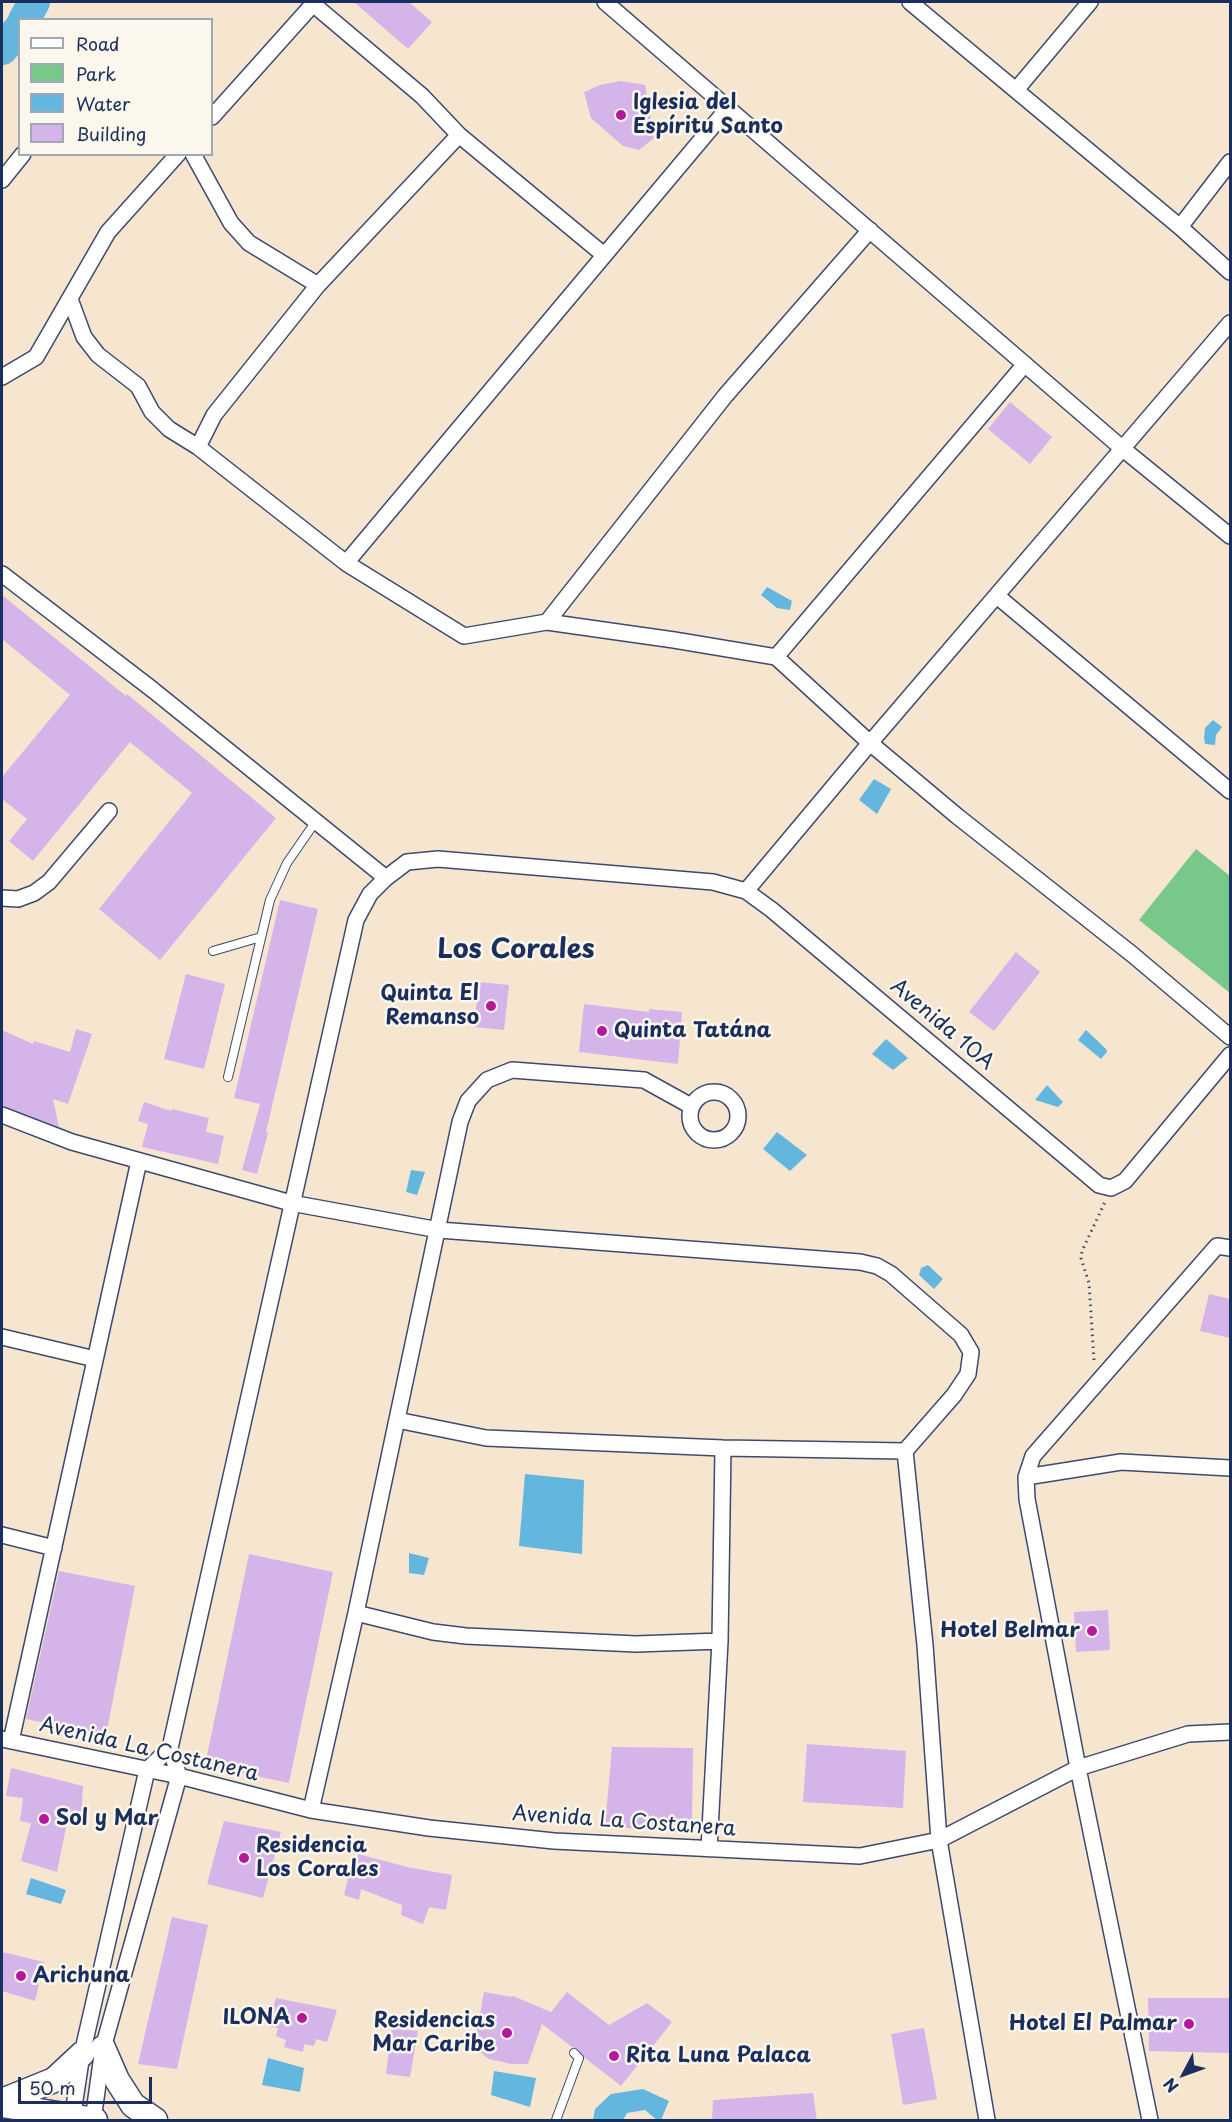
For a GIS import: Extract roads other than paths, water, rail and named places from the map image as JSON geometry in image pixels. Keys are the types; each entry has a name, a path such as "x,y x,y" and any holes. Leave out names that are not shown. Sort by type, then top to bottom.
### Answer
{"main road":[{"path":"2,2103 54,2080 92,2051 134,2104 155,2121"},
{"path":"2,2103 85,2120"}],"street":[{"path":"605,2 1123,449 1230,536"},
{"path":"910,2 1230,272"},
{"path":"1016,90 1090,2"},
{"path":"213,116 314,3 422,96 459,135 604,255"},
{"path":"345,563 728,108"},
{"path":"198,447 214,415 318,285 459,135"},
{"path":"2,180 21,156"},
{"path":"2,377 36,357 108,232 176,156"},
{"path":"194,156 231,223 249,243 318,285"},
{"path":"1180,228 1230,162"},
{"path":"547,622 725,396 870,230"},
{"path":"70,299 84,337 98,355 138,386 152,412 169,429 198,447 345,563 464,636 547,622 776,657 870,743 957,816 1133,955 1230,1037"},
{"path":"85,2120 92,2051 179,1776 170,1748 356,920 370,894 407,862 438,860 713,882 746,891 1230,323"},
{"path":"776,657 1025,364"},
{"path":"2,574 153,690 386,878"},
{"path":"997,596 1230,791"},
{"path":"2,898 18,899 34,893 49,882 109,811"},
{"name":"Avenida 10A","path":"746,891 772,910 1100,1185 1112,1188 1125,1181 1230,1055"},
{"path":"311,1810 357,1613 460,1122 468,1101 487,1080 512,1070 644,1080 691,1106"},
{"path":"2,1115 72,1142 291,1203 439,1230 860,1262 877,1266 891,1274 961,1335 971,1352 968,1374 954,1395 905,1451 925,1645 939,1840 987,2121"},
{"path":"6,1740 54,1548 139,1161"},
{"path":"1150,2121 1078,1768 1027,1498 1026,1477 1033,1456 1224,1247"},
{"path":"2,1337 95,1359"},
{"path":"397,1420 486,1438 723,1448 905,1451"},
{"path":"709,1850 720,1641 723,1448"},
{"path":"1026,1477 1121,1462 1230,1468"},
{"path":"2,1535 54,1548"},
{"path":"357,1613 433,1632 466,1636 636,1644 720,1641"},
{"name":"Avenida La Costanera","path":"6,1740 179,1776 311,1810 429,1828 554,1841 860,1856 939,1840 1078,1768 1188,1734 1230,1732"},
{"path":"85,2120 92,2051 147,1770 170,1748"}],"lane":[{"path":"228,1077 270,900 287,863 316,821"},
{"path":"213,951 261,937"},
{"path":"556,2121 579,2058 574,2052"}],"water":[{"path":"767,587 792,601 790,610 777,608 761,595"},
{"path":"1213,720 1222,727 1216,735 1215,745 1205,744 1205,728"},
{"path":"874,779 891,789 877,814 859,800"},
{"path":"1086,1030 1106,1049 1107,1052 1101,1059 1078,1040"},
{"path":"886,1039 908,1058 893,1070 872,1054"},
{"path":"1047,1085 1063,1102 1058,1107 1035,1100"},
{"path":"777,1132 807,1155 790,1171 763,1149"},
{"path":"411,1170 425,1172 417,1195 406,1192"},
{"path":"928,1265 943,1279 934,1289 919,1275 921,1268"},
{"path":"525,1474 584,1480 582,1554 519,1546"},
{"path":"409,1553 429,1558 424,1575 409,1573"},
{"path":"31,1878 66,1890 61,1904 26,1894"},
{"path":"268,2058 304,2068 300,2092 262,2085"},
{"path":"494,2071 536,2078 530,2107 491,2095"},
{"path":"643,2089 669,2101 661,2120 657,2120 645,2110 627,2113 623,2120 593,2120 595,2109 611,2094"}],"waterway":[{"path":"25,18 34,2"},
{"path":"2,49 18,30"}],"place":[{"name":"Iglesia del Espíritu Santo","path":"621,115"},
{"name":"Quinta El Remanso","path":"491,1006"},
{"name":"Quinta Tatána","path":"602,1031"},
{"name":"Hotel Belmar","path":"1092,1631"},
{"name":"Sol y Mar","path":"44,1819"},
{"name":"Residencia Los Corales","path":"244,1858"},
{"name":"Arichuna","path":"21,1976"},
{"name":"ILONA","path":"302,2018"},
{"name":"Hotel El Palmar","path":"1189,2024"},
{"name":"Residencias Mar Caribe","path":"507,2033"},
{"name":"Rita Luna Palaca","path":"614,2056"}],"district":[{"name":"Los Corales","path":"516,951"}]}
